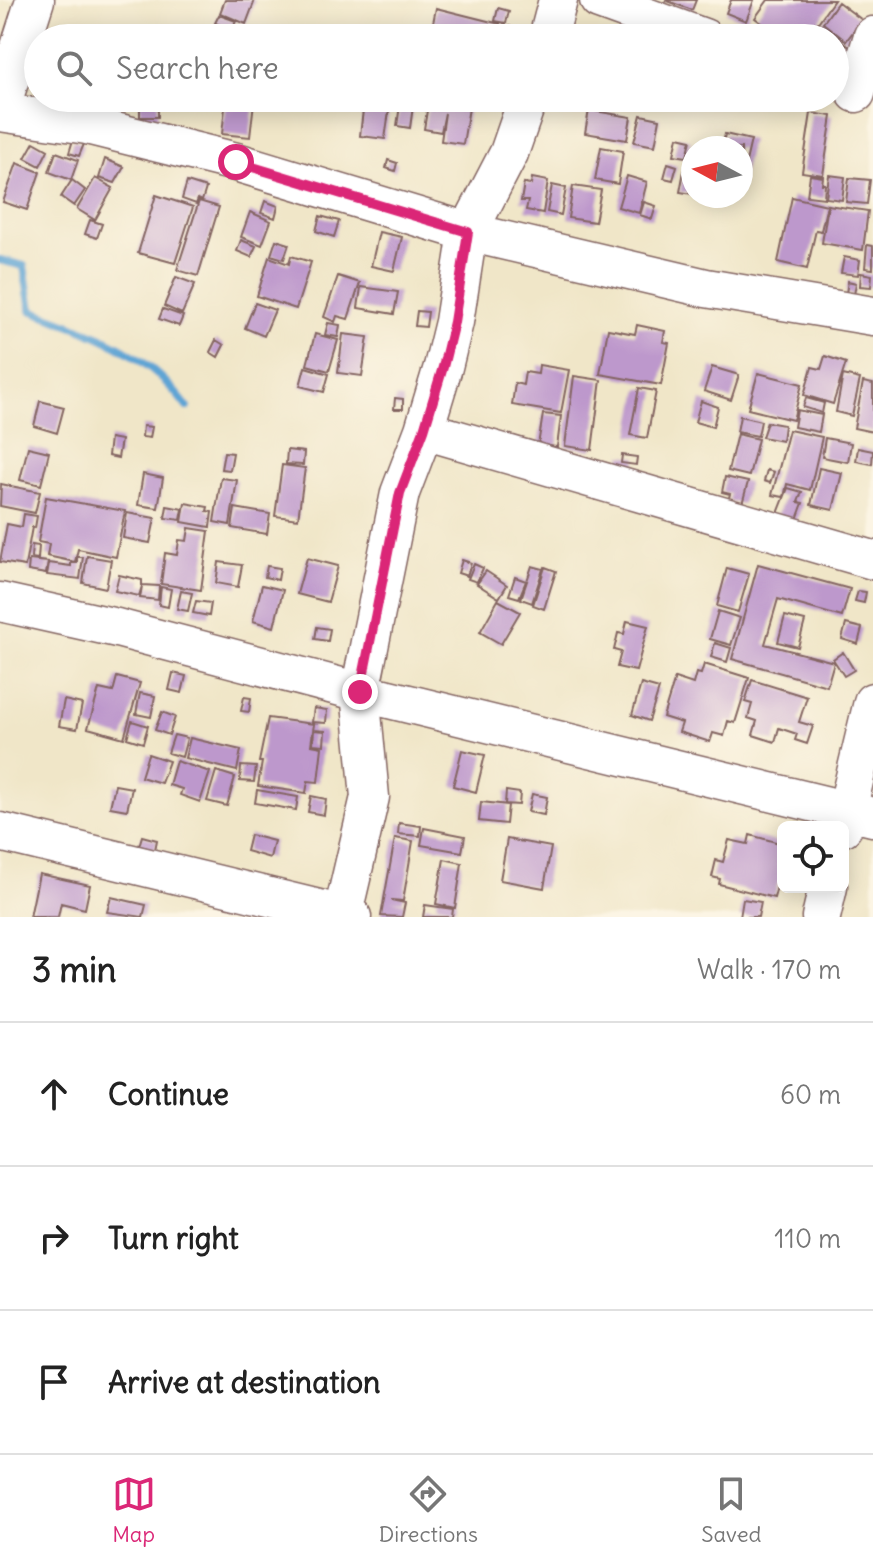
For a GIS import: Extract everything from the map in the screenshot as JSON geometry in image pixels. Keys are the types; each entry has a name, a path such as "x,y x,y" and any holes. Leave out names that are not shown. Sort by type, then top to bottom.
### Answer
{"street":[{"path":"27,24 35,0"},
{"path":"552,24 558,0"},
{"path":"599,0 665,24"},
{"path":"24,35 0,111 87,125 236,162 468,232 706,288 873,316"},
{"path":"855,93 873,36"},
{"path":"0,832 346,916 370,797 360,692 400,493 424,430 454,322 468,232 509,153 523,112"},
{"path":"424,430 873,560"},
{"path":"0,602 117,628 854,818 873,702"},
{"path":"821,917 827,893"}],"building":[{"path":"225,0 255,0 246,24 220,13"},
{"path":"665,0 696,0 692,10"},
{"path":"731,0 754,0 746,21 726,13"},
{"path":"768,0 834,0 817,24 763,24 755,18"},
{"path":"838,2 862,20 849,37 849,24 823,23"},
{"path":"436,8 500,24 437,24 433,23"},
{"path":"498,8 509,11 506,23 495,21"},
{"path":"219,15 236,21 235,24 215,23"},
{"path":"140,112 158,112 158,117 140,117"},
{"path":"225,112 253,112 250,137 222,134"},
{"path":"363,112 389,112 385,139 360,136"},
{"path":"399,112 412,112 410,128 397,126"},
{"path":"427,112 468,112 463,144 441,141 445,113 441,132 424,129"},
{"path":"589,112 631,117 627,140 585,133"},
{"path":"811,113 832,116 823,175 802,172"},
{"path":"641,115 660,119 655,146 634,142"},
{"path":"678,137 681,138 681,156 674,155"},
{"path":"73,140 84,144 79,156 69,153"},
{"path":"34,142 48,150 40,166 25,158"},
{"path":"601,147 623,151 618,184 595,180"},
{"path":"56,152 78,160 71,180 49,172"},
{"path":"105,159 124,167 115,183 99,178"},
{"path":"388,160 397,163 395,171 386,168"},
{"path":"17,163 40,172 27,210 3,202"},
{"path":"668,163 677,166 673,180 664,178"},
{"path":"810,175 823,177 824,198 807,196"},
{"path":"829,175 845,177 842,200 826,198"},
{"path":"627,176 647,182 639,213 618,207"},
{"path":"95,178 113,188 95,220 77,209"},
{"path":"532,178 548,181 543,213 526,210 528,201 521,201 524,183 531,184"},
{"path":"849,178 870,180 867,204 846,202"},
{"path":"72,180 85,190 74,206 61,197"},
{"path":"187,182 206,188 202,201 198,199 196,204 182,199"},
{"path":"552,185 566,188 561,215 547,212"},
{"path":"573,186 601,190 595,222 568,218"},
{"path":"156,195 193,207 175,263 138,253"},
{"path":"792,197 827,205 821,231 816,230 807,269 778,262"},
{"path":"199,201 219,207 198,276 177,270"},
{"path":"265,201 278,206 275,218 261,213"},
{"path":"644,202 656,206 652,219 640,215"},
{"path":"828,205 868,211 863,250 822,243"},
{"path":"250,212 271,221 262,245 241,237"},
{"path":"320,216 339,221 334,237 316,231"},
{"path":"90,220 102,224 97,238 85,234"},
{"path":"379,232 402,237 394,271 371,266"},
{"path":"241,240 256,246 251,257 237,251"},
{"path":"276,240 289,244 284,259 271,255"},
{"path":"867,245 873,246 873,269 865,268"},
{"path":"291,256 311,262 296,309 257,296 269,257 289,264"},
{"path":"844,257 860,260 858,275 841,273"},
{"path":"861,273 872,275 871,287 860,286"},
{"path":"338,276 360,283 348,319 337,316 335,322 324,317"},
{"path":"176,277 195,284 182,314 164,306"},
{"path":"848,281 856,283 854,295 846,293"},
{"path":"361,287 398,292 394,314 358,308"},
{"path":"255,303 275,310 264,336 245,328"},
{"path":"163,309 183,316 179,326 159,319"},
{"path":"417,311 428,312 426,327 415,326"},
{"path":"328,323 340,325 338,337 325,335"},
{"path":"637,325 665,331 663,342 669,343 661,385 600,374 608,329 635,334"},
{"path":"315,334 338,340 329,371 307,365"},
{"path":"343,334 368,337 362,376 338,373"},
{"path":"216,340 224,345 218,357 210,352"},
{"path":"825,356 846,363 833,404 804,395 812,367 821,369"},
{"path":"539,365 569,370 561,413 512,405 515,383 523,385 525,372 538,374"},
{"path":"305,367 329,374 324,392 300,386"},
{"path":"712,367 739,375 731,400 704,391"},
{"path":"758,373 802,384 793,420 748,409"},
{"path":"843,375 860,379 852,416 836,412"},
{"path":"574,376 601,380 592,450 565,446"},
{"path":"863,382 873,384 873,432 854,428"},
{"path":"639,388 656,391 647,438 630,435"},
{"path":"395,398 403,399 403,409 394,409"},
{"path":"806,398 824,403 822,413 803,407"},
{"path":"40,401 64,407 57,433 34,426"},
{"path":"701,401 718,407 713,427 695,422"},
{"path":"797,410 822,415 819,432 794,427"},
{"path":"543,414 561,416 557,447 538,445"},
{"path":"740,416 761,421 758,436 737,432"},
{"path":"767,422 784,425 782,441 762,437"},
{"path":"143,426 152,427 150,438 142,437"},
{"path":"789,430 822,437 810,490 787,484 784,497 772,495"},
{"path":"737,434 758,439 749,476 728,471"},
{"path":"110,438 121,440 118,458 108,456"},
{"path":"825,438 851,443 848,462 822,457"},
{"path":"28,447 49,452 41,485 20,480"},
{"path":"858,448 873,451 872,464 856,461"},
{"path":"287,450 304,452 303,465 286,464"},
{"path":"224,452 233,453 230,470 221,469"},
{"path":"622,455 637,457 636,465 621,463"},
{"path":"282,465 305,468 298,519 275,516"},
{"path":"819,468 842,473 833,510 811,505"},
{"path":"767,470 774,472 770,483 764,481"},
{"path":"143,474 163,478 158,508 138,505"},
{"path":"725,477 748,482 742,504 728,501 730,494 722,492"},
{"path":"221,478 237,480 230,525 214,522"},
{"path":"1,484 40,492 35,513 0,506"},
{"path":"788,488 802,492 798,502 803,503 796,522 777,516"},
{"path":"46,497 125,511 116,557 78,549 75,562 47,556 49,544 38,542"},
{"path":"185,503 208,507 207,511 212,512 210,527 182,522"},
{"path":"167,506 183,509 181,520 165,518"},
{"path":"235,508 270,514 267,534 232,528"},
{"path":"127,513 155,518 150,543 123,538"},
{"path":"24,514 37,516 25,566 0,562 7,524 22,527"},
{"path":"189,528 209,531 201,590 161,584 165,553 177,555 179,540 187,541"},
{"path":"32,545 39,546 38,559 31,558"},
{"path":"87,556 111,560 106,588 83,583"},
{"path":"77,557 83,557 80,579 47,575 49,563 71,566 71,563 77,563"},
{"path":"307,558 338,566 328,602 297,594"},
{"path":"29,560 48,562 46,574 28,571"},
{"path":"462,560 471,563 467,576 458,573"},
{"path":"219,562 242,565 238,587 216,583"},
{"path":"474,564 483,568 477,582 468,579"},
{"path":"758,564 850,589 842,617 778,599 765,644 834,662 827,686 732,659"},
{"path":"267,566 280,568 278,580 265,577"},
{"path":"532,566 543,569 532,603 521,599"},
{"path":"545,567 556,571 544,609 533,605"},
{"path":"727,568 749,574 738,612 717,606"},
{"path":"486,571 507,585 499,598 477,584"},
{"path":"119,575 142,580 142,585 159,586 158,600 140,598 142,586 139,596 115,591"},
{"path":"515,577 526,581 519,598 509,595"},
{"path":"262,585 283,590 274,627 253,621"},
{"path":"161,587 171,589 168,607 159,605"},
{"path":"181,591 192,593 188,611 177,609"},
{"path":"858,591 866,592 864,603 855,601"},
{"path":"498,600 520,612 501,644 480,632"},
{"path":"196,601 211,603 209,616 193,613"},
{"path":"718,611 740,618 731,645 710,639"},
{"path":"785,616 805,621 798,647 778,642"},
{"path":"627,621 648,626 636,671 617,667 621,652 614,650 618,633 624,634"},
{"path":"846,624 862,628 858,644 842,639"},
{"path":"317,627 330,629 328,641 315,639"},
{"path":"715,643 731,648 727,662 711,657"},
{"path":"843,652 854,670 844,676 833,659"},
{"path":"704,664 749,678 735,723 728,721 724,736 713,733 710,742 679,732 682,723 663,717 675,678 693,684 696,673 701,674"},
{"path":"173,673 186,676 182,693 169,690"},
{"path":"117,677 140,683 124,738 88,728 99,689 113,692"},
{"path":"752,680 807,697 799,722 813,726 807,744 795,740 797,734 779,728 775,742 753,735 757,721 748,718 752,704 745,702"},
{"path":"641,684 659,689 649,721 632,715"},
{"path":"140,693 155,696 151,717 136,714"},
{"path":"244,697 251,698 249,712 241,711"},
{"path":"64,700 82,704 77,729 59,726"},
{"path":"314,708 327,710 326,723 312,722"},
{"path":"162,712 175,717 169,735 155,730"},
{"path":"268,718 314,724 311,745 322,747 318,782 308,781 306,793 258,786 262,762 259,762"},
{"path":"132,721 148,726 143,743 127,738"},
{"path":"314,730 325,731 324,745 313,744"},
{"path":"174,735 187,738 182,757 168,753"},
{"path":"190,738 241,750 237,771 185,758"},
{"path":"462,750 485,755 476,792 453,786"},
{"path":"148,754 169,761 161,783 141,777"},
{"path":"176,761 210,772 200,802 180,795 182,789 169,785"},
{"path":"241,766 256,767 254,782 240,781"},
{"path":"216,771 235,777 227,806 207,801"},
{"path":"115,785 132,788 127,810 110,807"},
{"path":"257,790 298,797 296,810 255,803"},
{"path":"506,791 520,793 519,805 505,804"},
{"path":"532,794 547,797 544,815 528,812"},
{"path":"311,796 326,799 324,815 308,812"},
{"path":"481,802 508,805 506,824 479,821"},
{"path":"399,823 421,826 420,836 398,834"},
{"path":"424,828 465,836 462,852 421,845"},
{"path":"250,835 274,841 270,858 246,851"},
{"path":"750,835 777,842 774,898 719,884 720,879 712,877 716,860 723,862 729,840 748,844"},
{"path":"142,836 157,840 155,850 139,846"},
{"path":"395,838 413,841 403,901 391,900 405,903 402,917 381,916"},
{"path":"507,839 551,847 544,888 500,880"},
{"path":"444,859 462,863 455,908 436,904"},
{"path":"39,874 90,885 85,909 61,903 58,917 30,917"},
{"path":"111,897 146,905 143,917 107,912"},
{"path":"743,899 761,902 758,917 740,917"},
{"path":"425,905 453,909 452,917 423,917"}],"waterway":[{"path":"0,260 24,266 31,310 98,336 136,357 153,370 187,407"}],"route":[{"path":"236,162 468,232 454,322 424,430 400,493 360,692"}]}
